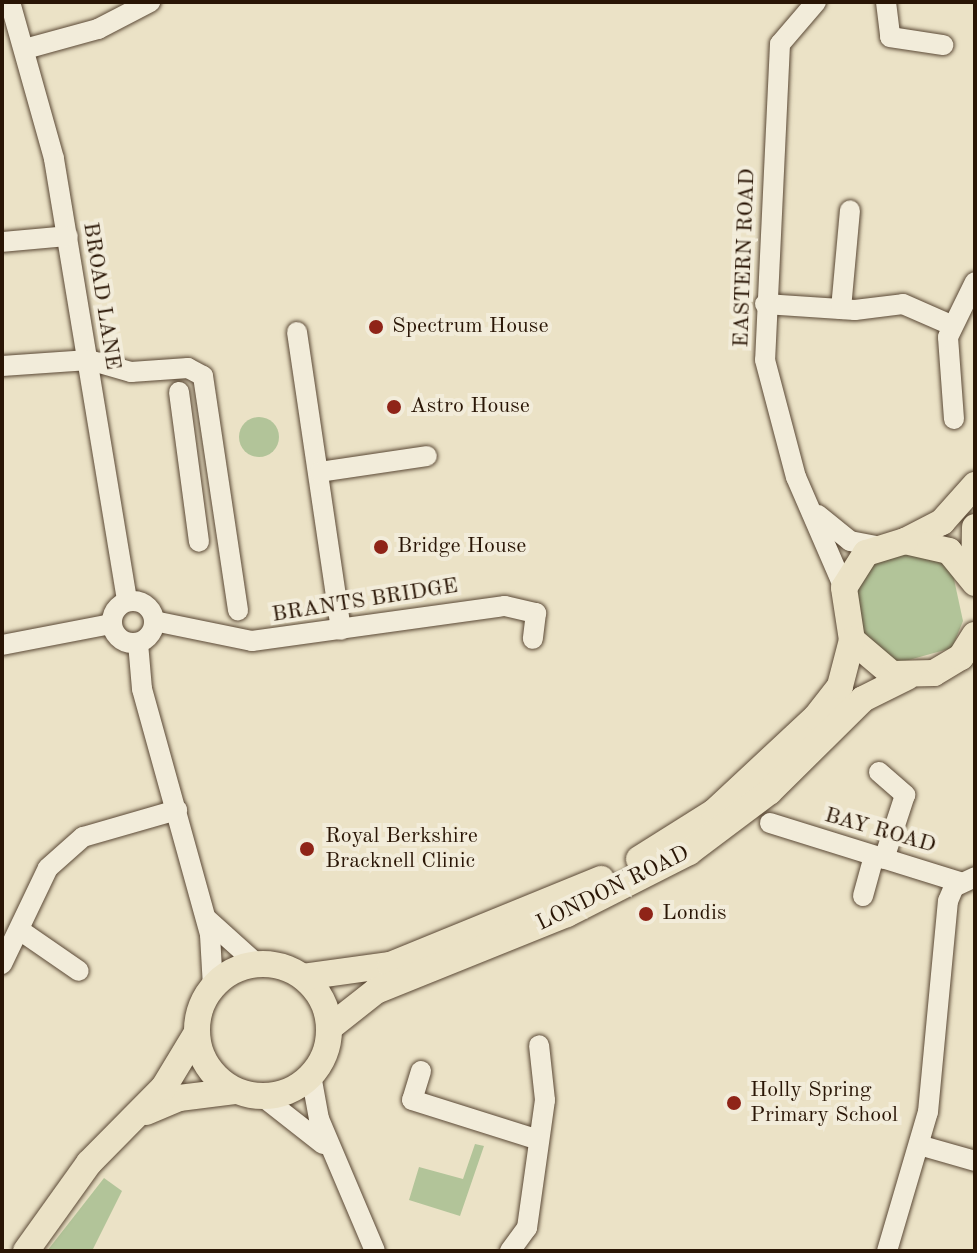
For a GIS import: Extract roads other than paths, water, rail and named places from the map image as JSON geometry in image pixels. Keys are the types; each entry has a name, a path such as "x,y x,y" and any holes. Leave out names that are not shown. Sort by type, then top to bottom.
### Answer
{"main road":[{"path":"907,677 881,669 852,640 844,588 858,561 942,522 975,485"},
{"path":"974,582 975,527"},
{"path":"893,544 949,551 974,582"},
{"path":"963,666 975,635"},
{"name":"LONDON ROAD","path":"303,977 390,965 662,848 714,812 816,717 840,686 852,640"},
{"name":"LONDON ROAD","path":"329,1028 376,991 567,914 689,852 769,792 863,699 907,677 963,666"},
{"path":"26,1251 83,1171 134,1118 164,1087 196,1034 213,987 257,964 303,977 321,998 329,1028 311,1075 263,1097 235,1091 166,1101 134,1118"},
{"path":"196,1034 206,1068 235,1091"}],"street":[{"name":"BROAD LANE","path":"10,2 25,49 68,236 127,601"},
{"path":"25,49 98,29 150,2"},
{"name":"EASTERN ROAD","path":"816,2 780,44 765,304 775,411 844,588"},
{"path":"886,2 890,37 943,45"},
{"path":"841,309 850,210"},
{"path":"2,242 68,236"},
{"path":"954,419 951,325 975,282"},
{"path":"765,304 841,309 903,304 951,325"},
{"path":"297,332 341,630"},
{"path":"2,366 89,360 131,372 188,368 203,376 219,457 215,547"},
{"path":"179,392 188,460 238,610"},
{"path":"320,472 427,456"},
{"path":"188,460 219,457"},
{"name":"EASTERN ROAD","path":"816,512 850,541 893,544"},
{"path":"2,645 111,624 127,601 145,604 154,621 138,643 142,689 203,913 213,987"},
{"name":"BRANTS BRIDGE","path":"154,621 252,641 482,607 536,613 533,639"},
{"path":"111,624 123,642 138,643"},
{"path":"863,896 905,795 879,772"},
{"path":"2,964 21,931 48,868 83,837 177,810"},
{"name":"BAY ROAD","path":"770,823 967,880"},
{"path":"887,1251 919,1145 938,1049 948,901 967,880"},
{"path":"203,913 223,940 257,964"},
{"path":"21,931 79,971"},
{"path":"510,1251 527,1228 545,1100 539,1045"},
{"path":"421,1071 412,1100 539,1140"},
{"path":"311,1075 336,1164 375,1251"},
{"path":"263,1097 310,1129 336,1164"},
{"path":"919,1145 975,1161"}],"place":[{"name":"Spectrum House","path":"376,327"},
{"name":"Astro House","path":"394,407"},
{"name":"Bridge House","path":"381,547"},
{"name":"Royal Berkshire Bracknell Clinic","path":"307,849"},
{"name":"Londis","path":"646,914"},
{"name":"Holly Spring Primary School","path":"734,1103"}]}
